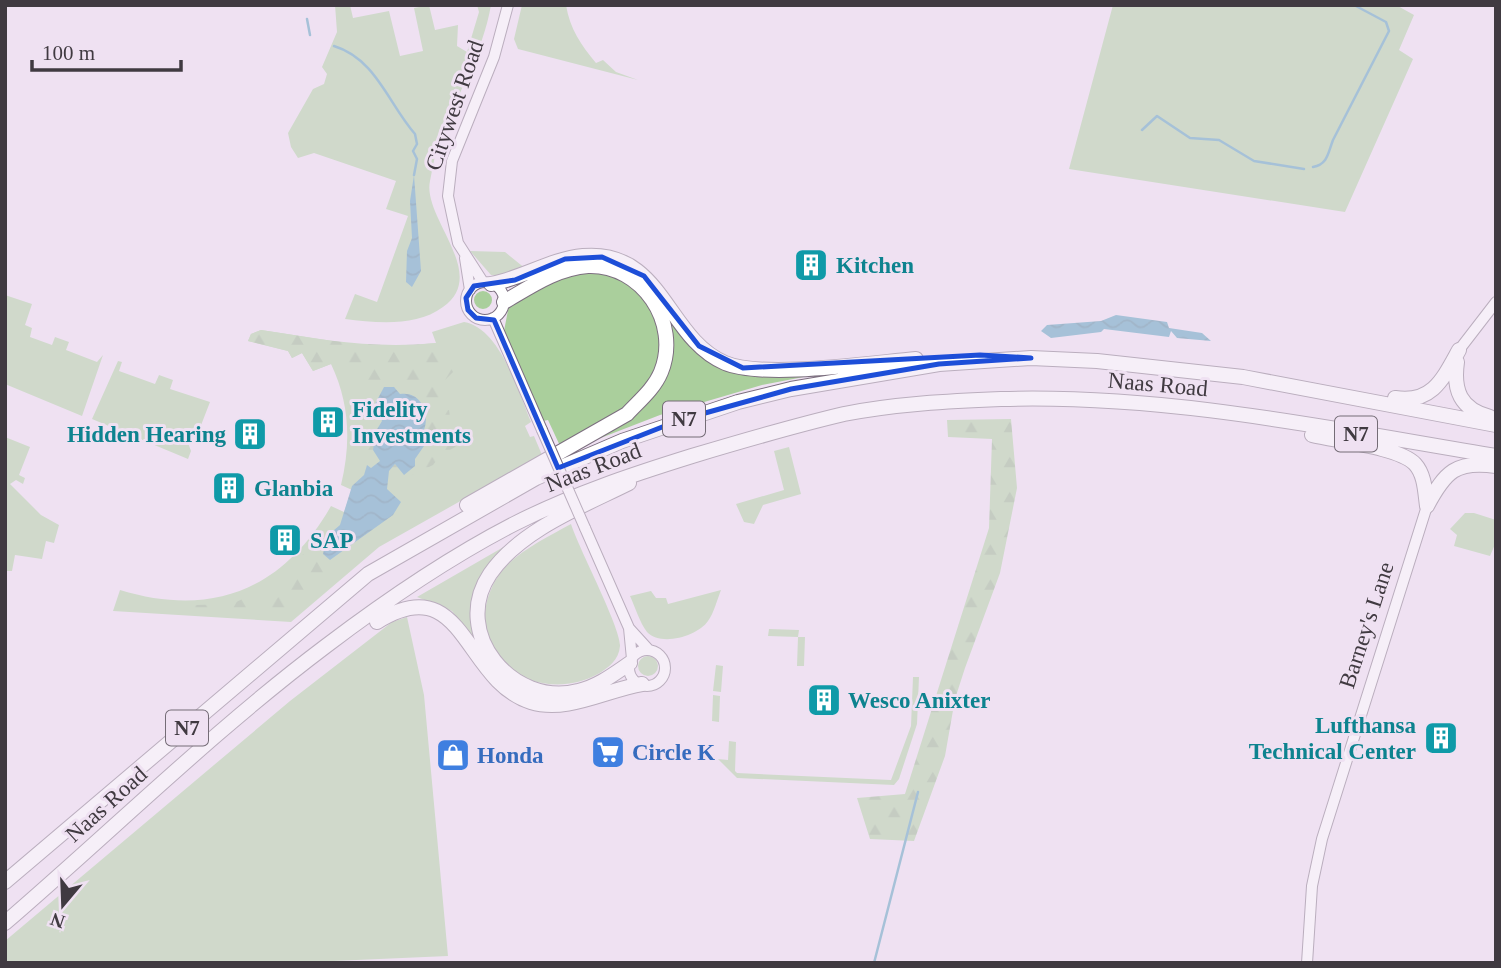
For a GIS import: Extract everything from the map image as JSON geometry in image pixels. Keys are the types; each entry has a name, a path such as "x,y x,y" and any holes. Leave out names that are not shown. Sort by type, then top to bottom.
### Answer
{"highway":[{"name":"N7","path":"487,283 515,280 565,259 585,256 617,261 632,267 656,287 687,334 699,346 725,363 751,369 980,355 1031,358"},
{"name":"N7","path":"368,573 403,545 490,491 627,414 649,392 661,373 666,352 661,312 642,287 625,275 590,266 572,268 548,277 504,302"},
{"name":"N7","path":"1317,391 1408,400 1427,396 1440,385 1459,350"},
{"path":"1459,350 1454,382 1458,396 1465,405 1496,419"},
{"name":"Naas Road","path":"5,882 368,573 536,478 622,441 738,402 848,379 939,364 1031,358 1161,367 1317,391 1496,425"},
{"name":"Naas Road","path":"5,923 103,839 200,750 326,646 427,576 510,526 607,482 735,443 843,415 948,402 1003,399 1090,401 1217,411 1496,456"},
{"name":"N7","path":"1217,411 1403,455 1416,465 1422,475 1427,506"},
{"name":"N7","path":"631,661 578,691 536,691 517,684 500,669 481,637 479,605 488,577 509,553 526,540 597,499 649,473 735,443"},
{"path":"1427,506 1442,479 1458,467 1473,463 1496,466"},
{"name":"N7","path":"200,750 366,628 407,607 421,605 446,614 461,631 493,679 506,690 535,703 570,704 642,684"}],"main road":[{"name":"Citywest Road","path":"470,290 465,258 449,213 450,176 453,161 495,57 508,5"},
{"name":"Citywest Road","path":"465,258 487,283"},
{"path":"487,283 500,291 504,302 500,312 493,318 482,320 471,314 466,304 470,290 487,283"},
{"path":"1459,350 1496,302"},
{"path":"493,318 629,628 649,650 660,656 665,669 657,682 642,684 631,674 629,628"},
{"name":"Barney's Lane","path":"1307,963 1312,886 1322,839 1427,506"},
{"path":"631,661 639,652 649,650"}],"highlighted area":[{"path":"602,257 644,276 699,346 743,368 980,355 1031,358 939,364 791,389 680,420 558,468 494,320 476,318 468,310 466,298 474,286 515,280 565,259"}],"green space":[{"path":"335,5 350,5 353,18 389,11 400,56 423,51 414,8 429,5 435,30 458,25 457,46 467,52 479,12 477,5 491,5 476,56 438,144 430,181 430,196 457,262 460,279 456,294 443,307 421,318 396,322 345,319 355,294 377,302 408,216 386,209 396,181 314,153 298,158 291,147 288,133 313,89 324,84 327,74 322,67 337,32"},
{"path":"522,5 566,5 577,36 596,63 603,60 616,72 638,80 518,49 514,39"},
{"path":"1113,5 1396,5 1414,15 1399,50 1413,59 1345,212 1069,169"},
{"path":"470,251 505,252 526,269 509,276 491,275"},
{"path":"581,267 630,282 652,304 663,352 651,381 613,418 561,448 548,420 543,421 504,331 509,305"},
{"path":"483,291 489,294 492,300 489,306 483,309 477,306 474,300 477,294"},
{"path":"5,295 32,304 25,325 32,328 30,337 52,345 55,337 69,342 66,350 97,362 103,355 82,416 5,384"},
{"path":"464,322 477,327 498,348 514,378 531,422 525,426 530,437 534,436 542,455 379,547 291,622 113,611 120,590 154,598 185,600 215,598 242,590 267,577 291,558 312,535 331,506 344,512 352,490 341,485 347,424 342,394 331,364 313,371 302,353 292,358 288,351 248,341 251,334 261,330 390,347 436,343 432,332"},
{"path":"675,323 707,358 819,374 762,385 660,415 598,439 645,404 669,325"},
{"path":"261,330 370,344 437,343 454,371 439,386 446,400 437,403 442,411 449,410 452,430 462,432 460,444 440,456 433,465 410,476 397,490 387,489 389,471 395,464 404,475 423,446 419,438 424,433 427,411 384,387 375,404 383,421 376,431 380,461 371,469 362,460 368,449 368,384 351,377 349,368 331,364 313,371 302,353 292,358 288,351 248,341 251,334"},
{"path":"118,361 122,362 119,371 155,384 159,375 173,380 170,389 210,402 198,433 187,440 191,451 188,459 92,419"},
{"path":"1011,419 1017,488 1000,573 955,699 945,756 914,841 870,839 857,798 905,794 989,528 992,439 948,437 947,420"},
{"path":"5,437 30,447 19,475 25,478 23,484 16,480 10,484 41,515 59,525 54,543 46,541 42,559 15,555 12,571 5,571"},
{"path":"789,447 801,494 763,505 754,524 744,522 736,504 784,490 774,451"},
{"path":"1465,513 1496,520 1496,542 1490,556 1454,546 1457,535 1450,529"},
{"path":"571,524 614,623 620,646 615,659 598,674 573,683 549,684 527,678 508,667 494,650 486,630 486,607 495,581 509,563"},
{"path":"531,531 493,564 475,635 471,638 452,611 417,597"},
{"path":"317,539 316,554 329,572 307,590 288,616 192,610 191,606 196,605 232,604 257,592 263,593 263,605 270,604 279,596 293,566"},
{"path":"721,590 712,614 703,626 688,635 670,639 661,639 647,632 630,596 651,591 656,598 666,598 668,604"},
{"path":"407,617 424,695 448,956 288,963 5,963 5,941 290,701 392,622"},
{"path":"769,629 799,630 798,637 768,636"},
{"path":"798,637 805,637 804,666 797,666"},
{"path":"648,656 655,659 658,666 655,673 648,676 641,673 638,666 641,659"},
{"path":"716,665 723,666 721,692 713,691"},
{"path":"913,677 919,677 917,724 899,779 894,785 737,778 718,759 728,760 729,741 736,742 737,773 891,780 911,726"},
{"path":"713,695 720,696 719,722 712,721"}],"water":[{"path":"414,175 421,271 412,287 406,282 407,251 412,238 410,201"},
{"path":"1116,315 1167,322 1169,328 1202,333 1211,341 1177,338 1171,331 1169,337 1104,329 1101,332 1051,338 1041,331 1047,325 1101,321"},
{"path":"384,387 394,387 400,394 409,394 421,402 426,416 419,438 424,446 415,459 415,466 404,475 395,464 389,471 387,489 401,502 393,515 330,560 323,554 327,536 340,525 352,486 364,475 367,465 371,468 380,461 373,450 376,431 382,421 375,404"}],"waterway":[{"path":"1313,167 1327,157 1333,140 1389,31 1386,22 1354,5"},
{"path":"307,19 310,35"},
{"path":"334,46 348,52 371,71 415,134 417,144 413,151 417,159 414,175"},
{"path":"1142,130 1157,116 1190,138 1219,140 1254,161 1304,169"},
{"path":"874,963 918,792"}],"place":[{"name":"Kitchen","path":"811,265"},
{"name":"Fidelity Investments","path":"328,422"},
{"name":"Hidden Hearing","path":"250,434"},
{"name":"Glanbia","path":"229,488"},
{"name":"SAP","path":"285,540"},
{"name":"Wesco Anixter","path":"824,700"},
{"name":"Lufthansa Technical Center","path":"1441,738"},
{"name":"Circle K","path":"608,752"},
{"name":"Honda","path":"453,755"}]}
